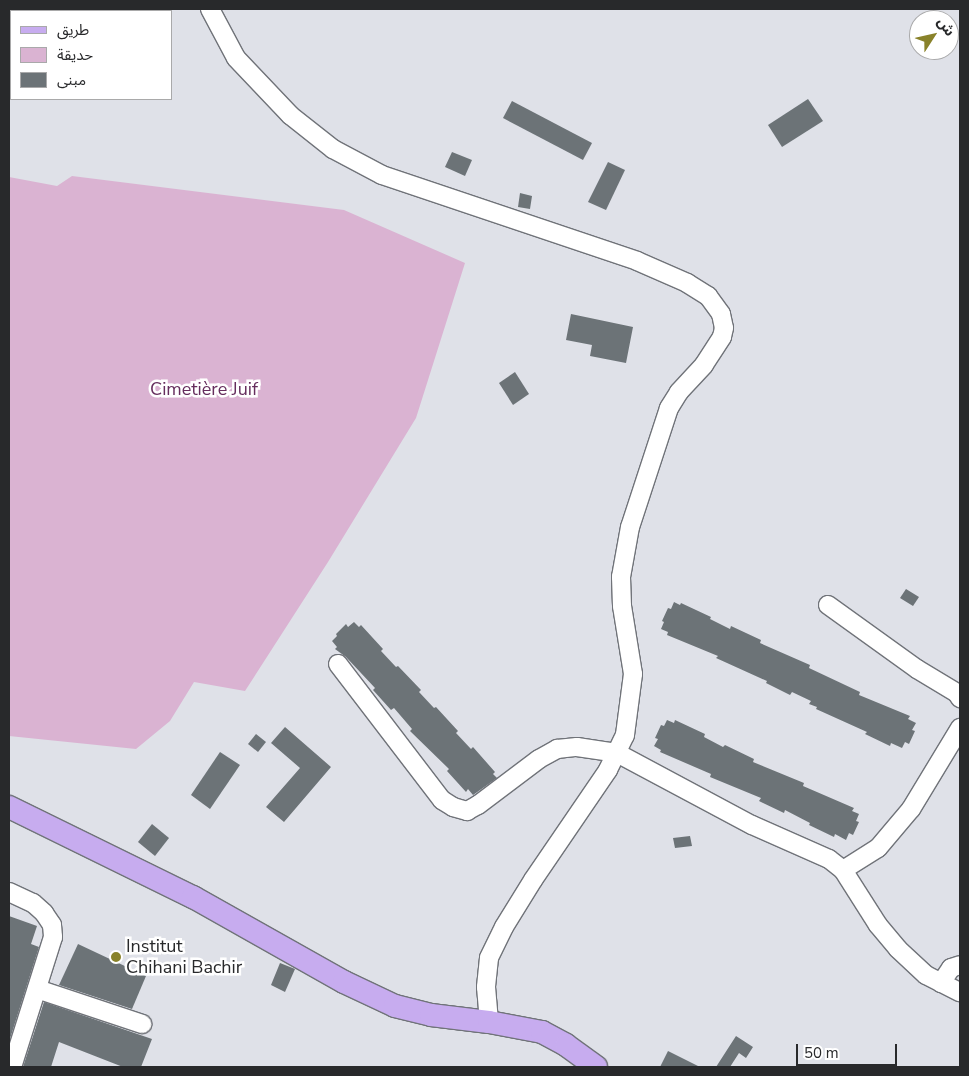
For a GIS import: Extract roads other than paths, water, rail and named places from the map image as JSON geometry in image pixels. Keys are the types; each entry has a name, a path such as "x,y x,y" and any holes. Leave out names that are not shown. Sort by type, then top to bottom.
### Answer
{"main road":[{"path":"9,806 193,897 344,982 395,1006 431,1015 490,1022 542,1032 566,1045 596,1067"}],"street":[{"path":"210,9 236,58 290,115 333,149 382,175 533,224 645,265 694,287 708,296 721,314 724,328 722,337 704,365 679,392 669,408 630,527 621,578 622,606 633,682 625,735 608,770 592,790 504,927 490,958 486,987 490,1022"},
{"path":"828,605 917,669 957,693 960,698"},
{"path":"338,664 442,800 453,808 467,811 478,805 539,759 558,749 577,747 617,753 752,825 829,859 843,870 878,925 898,950 926,975 960,992"},
{"path":"843,870 878,848 911,809 960,728"},
{"path":"9,892 33,903 44,913 52,925 53,937 12,1067"},
{"path":"941,983 951,968 960,965"},
{"path":"36,989 142,1024"}],"place":[{"name":"Institut Chihani Bachir","path":"116,957"}],"park label":[{"name":"Cimetière Juif","path":"204,389"}]}
